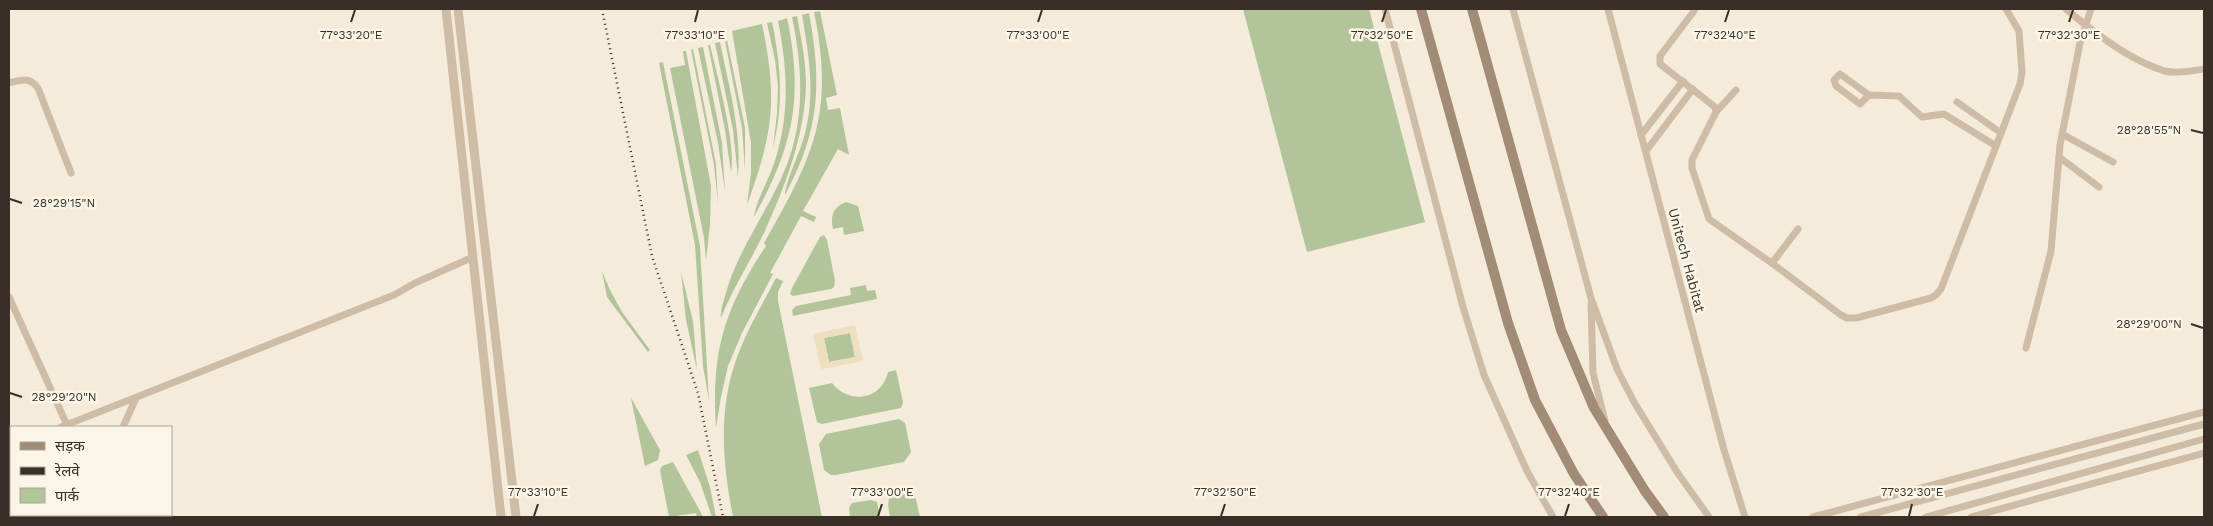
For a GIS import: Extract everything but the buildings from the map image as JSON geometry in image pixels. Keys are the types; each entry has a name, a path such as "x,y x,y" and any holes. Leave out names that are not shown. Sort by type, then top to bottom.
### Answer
{"main road":[{"path":"1421,9 1508,323 1535,400 1574,474 1603,517"},
{"path":"1472,9 1561,330 1594,408 1645,491 1664,517"}],"street":[{"path":"446,9 501,517"},
{"path":"458,9 516,517"},
{"path":"1385,9 1463,307 1484,376 1527,471 1553,517"},
{"path":"1513,9 1591,298 1617,369 1634,402 1677,472 1709,517"},
{"name":"Unitech Habitat","path":"1608,9 1724,450 1745,517"},
{"path":"1736,90 1716,112 1692,160 1692,168 1706,213 1714,223 1772,263 1840,315 1848,318 1856,318 1931,298 1941,289 2020,84 2022,72 2019,31 2006,9"},
{"path":"2066,9 2102,38 2146,64 2167,71 2204,69"},
{"path":"2026,348 2051,251 2062,134 2080,43 2091,9"},
{"path":"1694,11 1660,56 1659,60 1660,64 1715,107 1716,112"},
{"path":"1869,95 1860,104 1836,86 1834,80 1836,76 1842,75 1869,95 1898,96 1922,117 1944,114 1996,146"},
{"path":"9,84 26,79 38,88 71,173"},
{"path":"1641,135 1683,81"},
{"path":"1646,151 1693,89"},
{"path":"1957,102 2001,132"},
{"path":"2062,134 2113,162"},
{"path":"2059,157 2099,187"},
{"path":"1772,263 1798,229"},
{"path":"9,297 64,426 296,336 319,324 394,295 415,283 473,257"},
{"path":"1591,298 1593,373 1608,430"},
{"path":"123,426 136,398"},
{"path":"1813,517 2204,412"},
{"path":"1860,517 2204,424"},
{"path":"1926,517 2204,439"},
{"path":"1971,517 2204,453"},
{"path":"1988,499 1992,512"}],"green space":[{"path":"1243,9 1369,9 1425,222 1307,252"},
{"path":"820,11 837,95 826,98 828,110 840,108 849,155 838,149 803,211 816,217 814,222 801,216 770,273 773,274 742,333 728,366 716,428 716,376 723,332 730,311 766,246 764,243 795,185 807,159 815,134 820,107 822,79 820,48 814,12"},
{"path":"809,13 816,62 815,106 805,149 785,195 787,183 808,122 810,76 802,15"},
{"path":"797,16 806,75 805,103 798,141 772,215 721,318 722,307 738,261 782,177 794,141 800,106 800,71 792,17"},
{"path":"787,18 794,73 794,98 791,121 778,167 754,217 774,164 783,128 786,93 784,58 778,21"},
{"path":"772,22 778,54 780,85 779,116 773,148 778,86 775,60 767,23"},
{"path":"762,24 770,74 770,116 763,157 747,205 751,173 751,143 732,31"},
{"path":"727,40 745,128 745,170 742,128 725,41"},
{"path":"720,42 736,126 739,160 738,177 733,130 715,43"},
{"path":"708,45 710,45 729,129 731,173 725,130"},
{"path":"703,47 722,143 725,191 718,143 698,48"},
{"path":"693,49 716,164 718,205 714,165 691,50"},
{"path":"683,51 686,51 711,186 710,225 706,260 704,238 670,68 685,65"},
{"path":"663,62 700,246 709,401 703,366 695,245 659,63"},
{"path":"846,202 858,206 864,231 844,235 843,227 833,229 832,216 835,209"},
{"path":"824,235 827,240 835,281 834,287 793,296 790,294 792,288 820,237"},
{"path":"602,271 622,312 650,350 648,352 607,297"},
{"path":"681,272 693,321 697,370 686,320"},
{"path":"776,278 783,281 778,292 778,301 822,517 733,517 725,459 724,421 726,401 739,352"},
{"path":"866,285 867,291 875,290 877,299 793,316 792,310 796,306 851,295 850,288"},
{"path":"850,333 855,357 829,362 824,338"},
{"path":"896,370 903,402 901,408 822,424 817,422 809,388 832,383 839,390 847,394 856,397 864,396 872,394 879,389 885,381 888,372"},
{"path":"631,398 660,450 658,460 645,466"},
{"path":"899,419 905,423 911,452 904,462 836,475 831,475 824,470 819,444 826,434"},
{"path":"698,450 710,487 716,517 712,517 700,482 686,455"},
{"path":"673,462 703,517 697,517 696,513 669,517 660,470 662,466"},
{"path":"909,493 915,495 920,517 890,517 889,498"},
{"path":"871,500 877,502 880,517 850,517 849,508 852,503"}],"shaded area":[{"path":"855,325 863,361 821,369 813,334","holes":["850,333 855,357 829,362 824,338"]}],"railway":[{"path":"602,9 652,256 698,393 723,517"}]}
